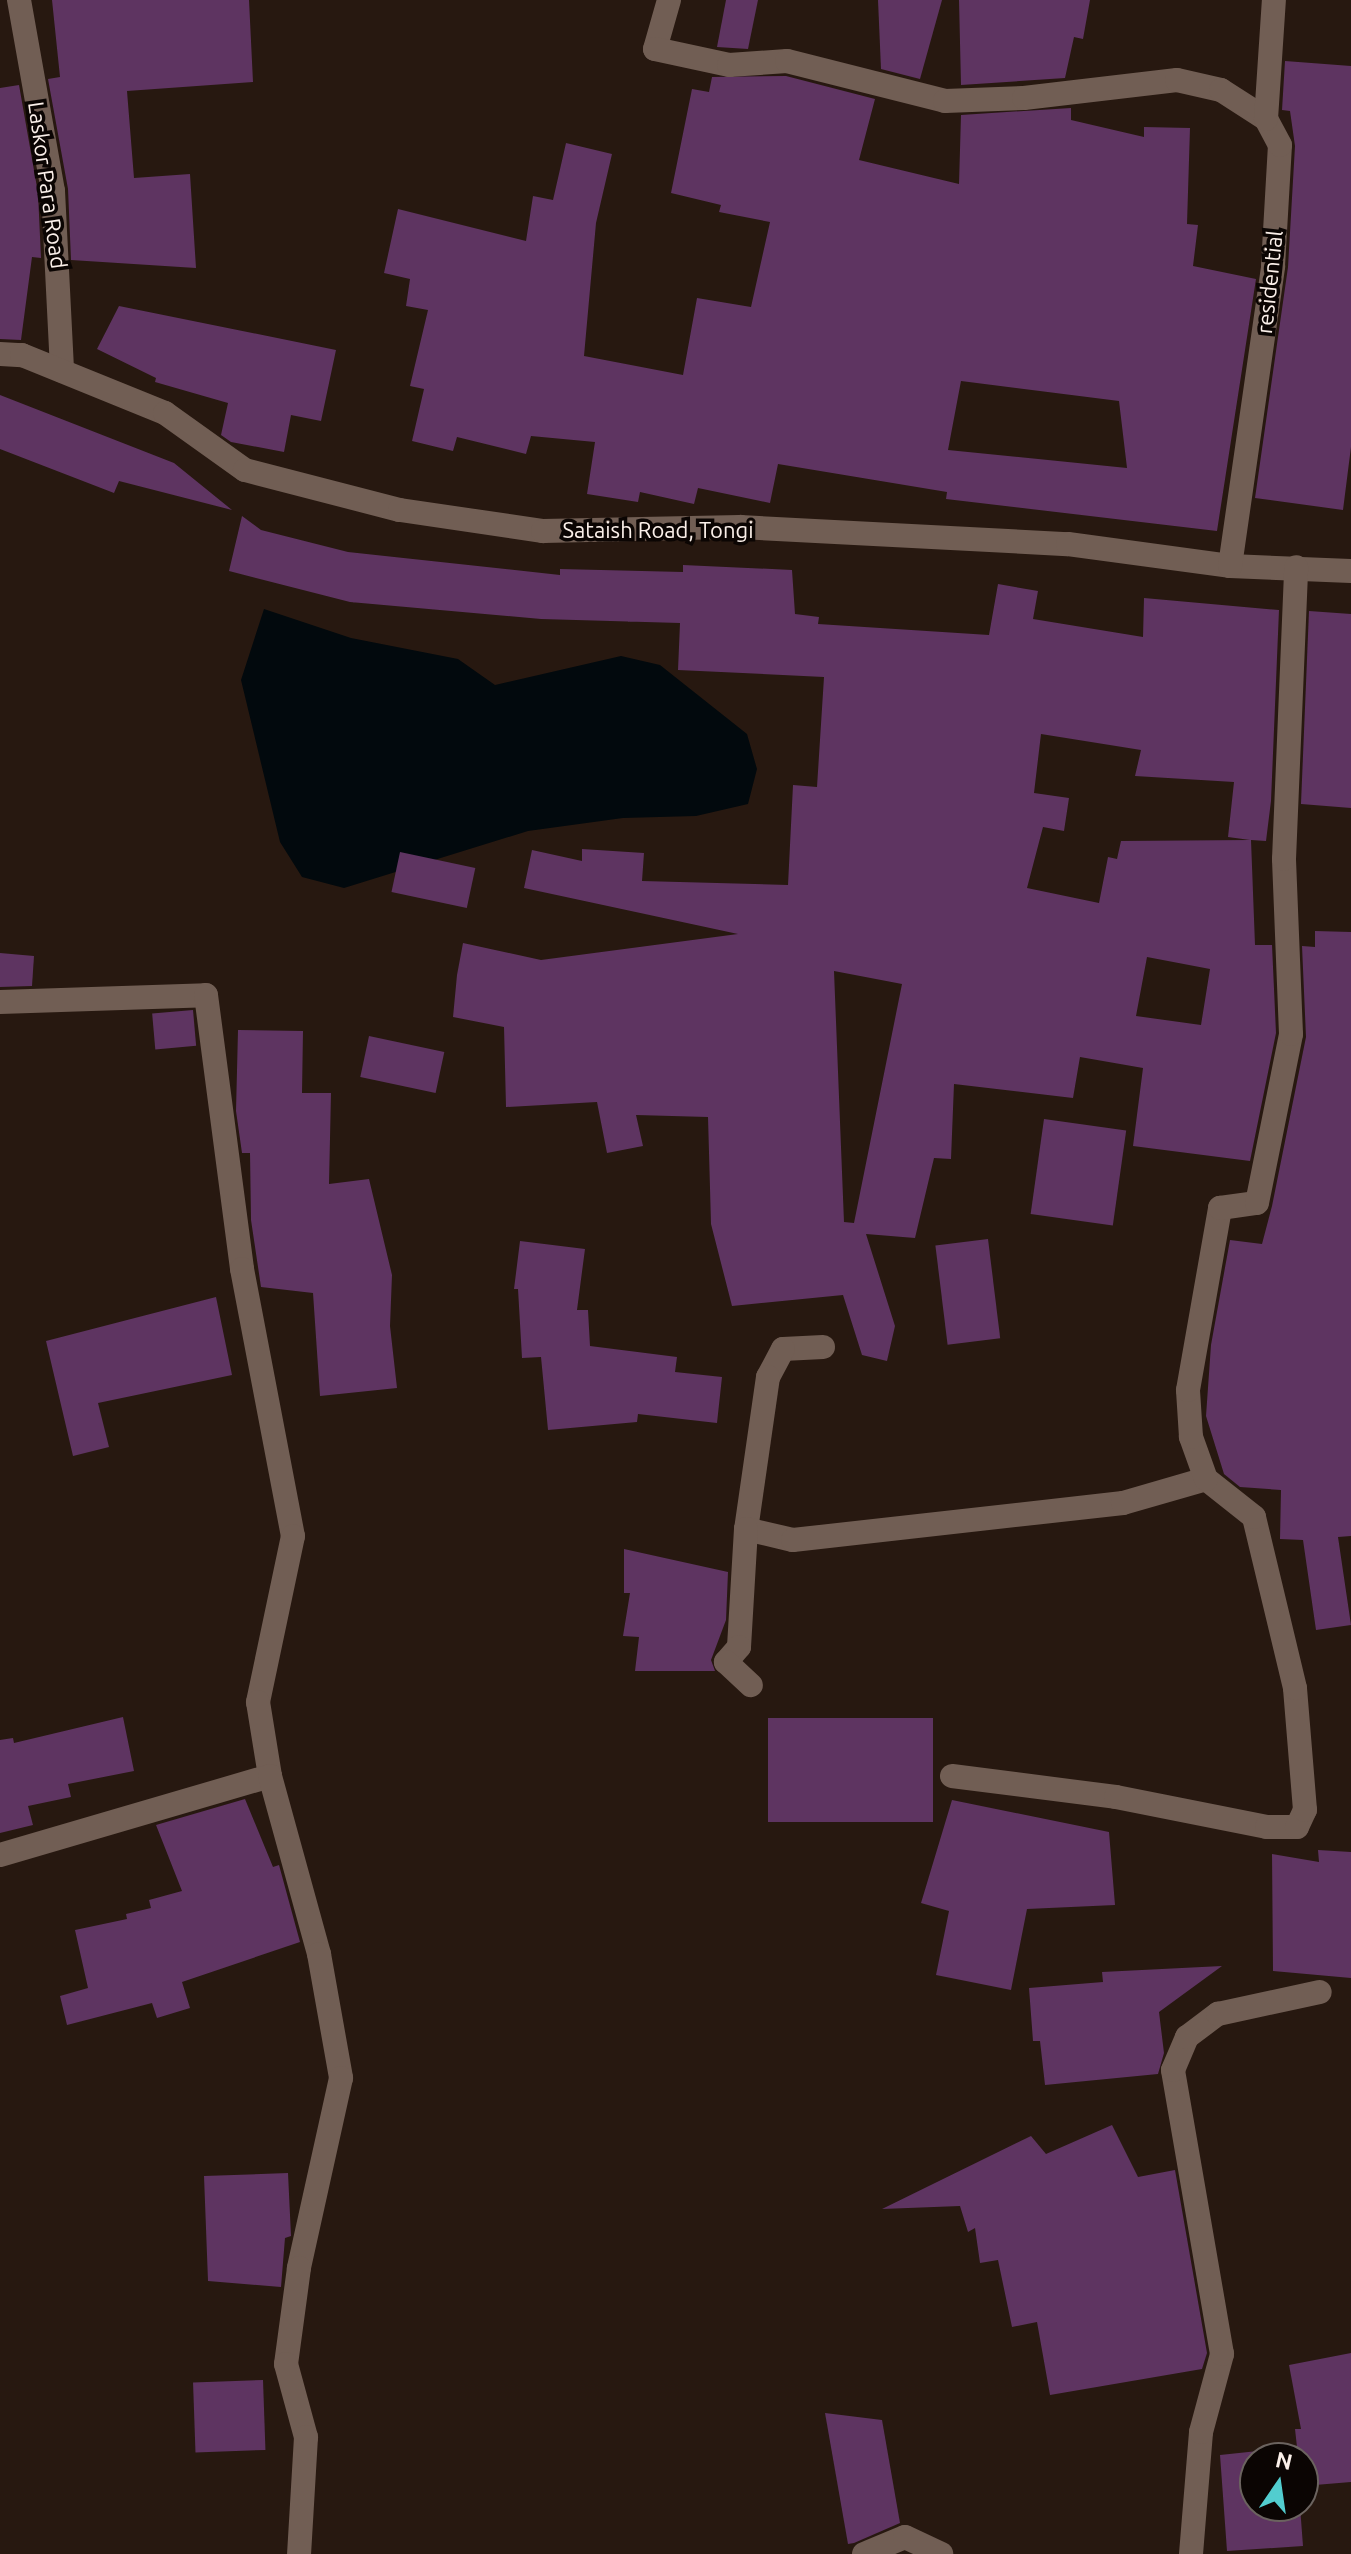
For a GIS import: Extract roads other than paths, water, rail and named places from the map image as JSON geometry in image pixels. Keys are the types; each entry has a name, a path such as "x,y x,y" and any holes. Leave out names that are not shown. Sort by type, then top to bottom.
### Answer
{"street":[{"name":"Laskor Para Road","path":"19,0 53,191 62,371"},
{"path":"669,0 655,49 729,65 787,61 945,101 1024,98 1177,80 1221,90 1266,119"},
{"name":"residential","path":"1230,566 1273,266 1280,145 1266,119 1274,0"},
{"name":"Sataish Road, Tongi","path":"0,354 22,355 165,413 245,470 400,510 543,531 740,527 1068,544 1230,566 1351,571"},
{"path":"952,1776 1297,1827 1305,1810 1305,1777 1295,1688 1254,1517 1206,1479 1191,1437 1188,1390 1220,1208 1257,1203 1291,1034 1284,859 1296,567"},
{"path":"0,1002 206,995 242,1269 293,1536 258,1702 270,1776 319,1954 341,2078 307,2227 286,2364 306,2437 299,2554"},
{"path":"751,1685 726,1662 739,1647 746,1529 768,1377 783,1349 823,1347"},
{"path":"746,1529 793,1540 1123,1503 1206,1479"},
{"path":"0,1855 270,1776"},
{"path":"1191,2554 1201,2432 1222,2354 1173,2070 1187,2037 1218,2014 1320,1992"},
{"path":"864,2554 905,2537 941,2554"}]}
